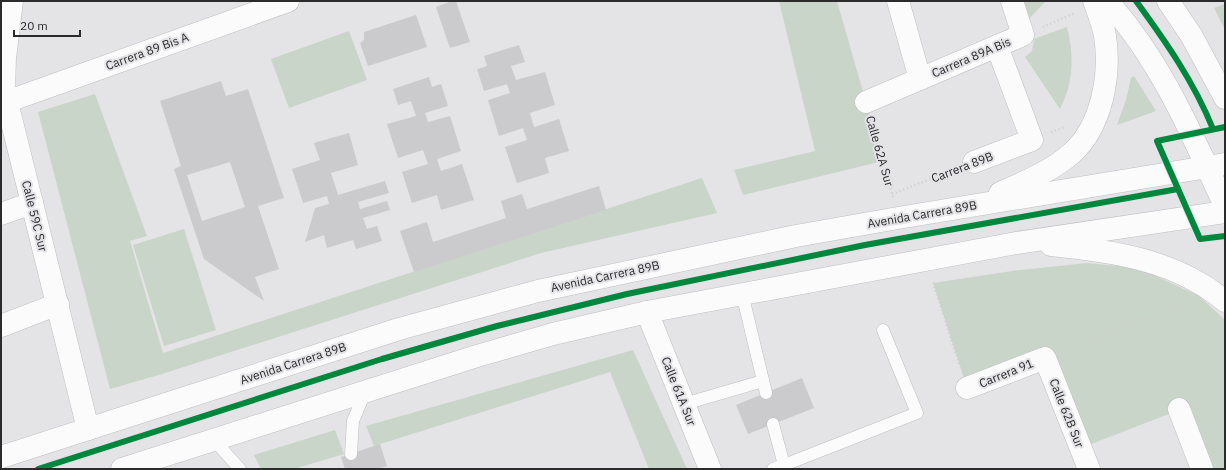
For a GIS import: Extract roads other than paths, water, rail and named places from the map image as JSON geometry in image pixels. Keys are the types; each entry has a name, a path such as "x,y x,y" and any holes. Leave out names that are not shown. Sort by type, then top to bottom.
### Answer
{"main road":[{"name":"Calle 59C Sur","path":"12,1 4,76 6,102 58,304 88,429"},
{"name":"Carrera 89 Bis A","path":"6,102 288,1"},
{"path":"898,1 920,79"},
{"name":"Carrera 89A Bis","path":"866,102 1023,35 1012,1"},
{"path":"973,205 1041,174 1072,153 1084,140 1095,118 1103,90 1106,61 1105,36 1094,1"},
{"path":"1107,1 1140,43 1160,73 1192,134 1216,166 1225,206"},
{"path":"1168,1 1195,41 1225,98"},
{"name":"Carrera 89B","path":"974,162 1032,140 997,46"},
{"name":"Avenida Carrera 89B","path":"1,457 355,343 499,300 590,279 781,239 973,205 1216,166"},
{"path":"1,214 32,203"},
{"path":"122,469 366,390 553,334 647,312 1016,242 1225,212"},
{"path":"1016,242 1117,253 1146,260 1177,270 1213,291 1225,301"},
{"path":"1,326 58,304"},
{"name":"Calle 61A Sur","path":"647,312 710,469"},
{"name":"Carrera 91","path":"967,388 1045,358"},
{"name":"Calle 62B Sur","path":"1045,358 1085,468"},
{"path":"1179,409 1202,469"}],"lane":[{"path":"742,293 766,393"},
{"path":"773,424 778,467 917,413 884,330"},
{"path":"684,404 763,381"},
{"path":"350,454 353,421 366,390"},
{"path":"213,439 240,469"}]}
